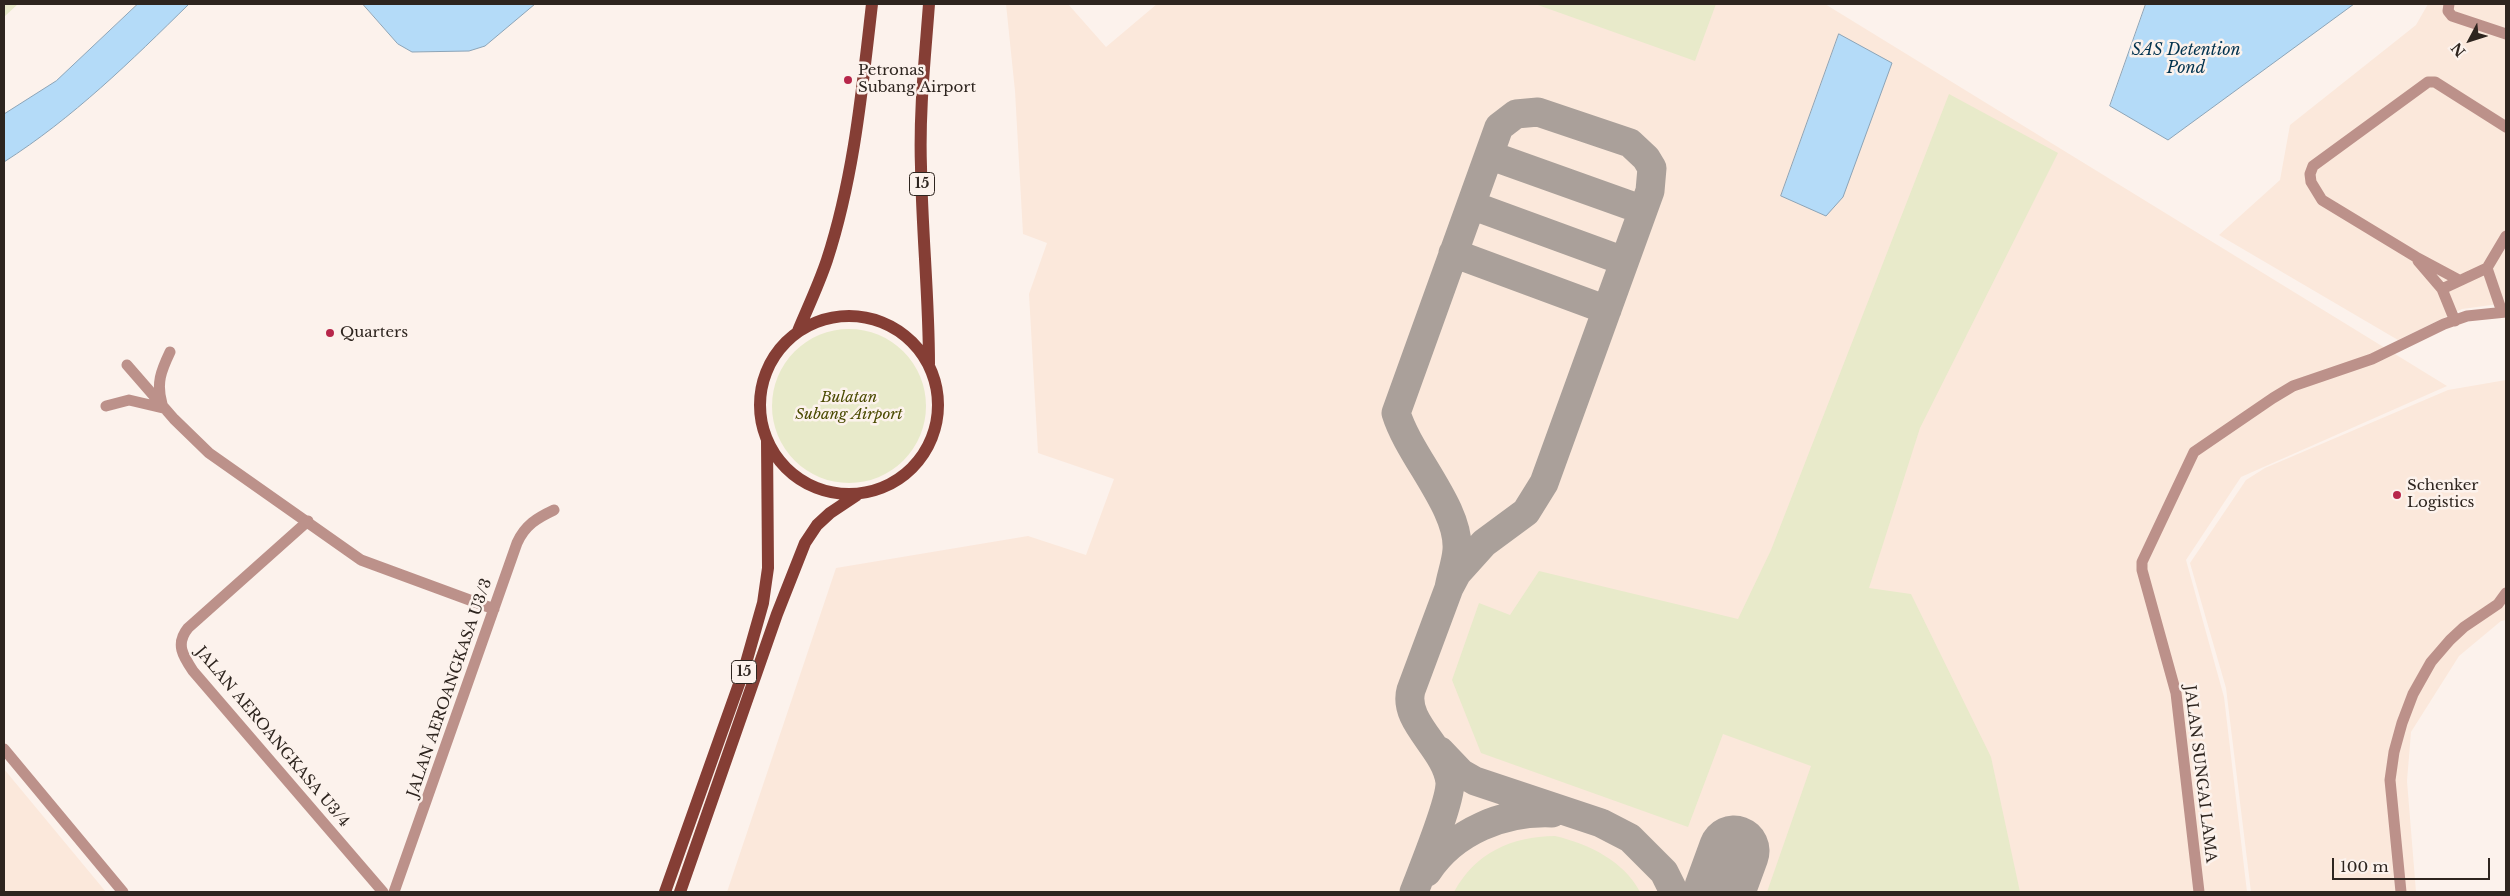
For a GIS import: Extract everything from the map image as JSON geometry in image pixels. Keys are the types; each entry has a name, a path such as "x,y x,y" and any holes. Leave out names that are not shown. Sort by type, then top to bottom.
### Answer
{"main road":[{"name":"15","path":"798,331 827,260 846,191 857,130 872,4"},
{"name":"15","path":"929,4 922,104 921,167 929,300 929,364"},
{"name":"15","path":"846,315 871,317 895,327 914,343 929,364 938,388 939,413 933,437 921,459 904,477 882,489 857,495 830,493 804,482 782,465 767,441 763,429 760,410 760,390 765,373 775,354 798,331 820,319 846,315"},
{"name":"15","path":"665,892 744,670 763,603 768,568 767,441"},
{"name":"15","path":"680,892 776,614 805,543 817,525 830,513 857,495"}],"street":[{"path":"2448,7 2452,16 2506,34"},
{"path":"2459,280 2416,257 2322,200 2311,182 2310,174 2313,166 2428,82 2435,82 2506,127"},
{"path":"2442,289 2487,268 2506,236"},
{"path":"2416,257 2442,289 2455,321"},
{"path":"2487,268 2504,312"},
{"name":"JALAN SUNGAI LAMA","path":"2200,892 2176,693 2142,570 2142,562 2194,452 2293,386 2372,359 2467,316 2504,312"},
{"path":"163,408 158,391 160,373 170,352"},
{"path":"127,365 163,408 209,453 362,560 494,609"},
{"path":"106,406 129,400 163,408"},
{"name":"JALAN AEROANGKASA U3/3","path":"394,892 521,534 538,517 554,510"},
{"name":"JALAN AEROANGKASA U3/4","path":"308,521 188,628 182,635 181,650 193,671 383,892"},
{"path":"2400,892 2390,780 2394,752 2402,722 2413,694 2431,662 2464,627 2502,605 2506,593"},
{"path":"4,749 123,892"}],"shaded area":[{"path":"1006,4 1068,4 1106,47 1157,4 1825,4 2447,386 2241,477 2186,560 2224,697 2247,892 727,892 836,568 1028,536 1086,555 1114,479 1038,453 1029,294 1047,243 1023,234 1015,91"},
{"path":"2428,4 2506,4 2506,303 2462,309 2398,340 2219,235 2280,180 2290,125 2416,25"},
{"path":"2506,380 2506,620 2501,621 2459,656 2411,732 2407,781 2416,892 2251,892 2226,688 2190,563 2246,480 2265,468 2448,390"},
{"path":"4,769 106,892 4,892"}],"green space":[{"path":"4,4 18,4 4,17"},
{"path":"1535,4 1716,4 1695,61"},
{"path":"1949,94 2058,153 1920,428 1869,588 1911,594 1991,757 2020,892 1767,892 1811,766 1723,734 1688,827 1481,753 1452,680 1479,603 1510,615 1539,571 1738,619 1771,550"},
{"name":"Bulatan Subang Airport","path":"849,329 864,330 878,335 904,351 920,377 925,391 925,421 920,435 904,461 878,477 864,482 849,483 834,482 820,477 794,461 778,435 773,421 772,406 773,391 778,377 794,351 820,335 834,330"},
{"path":"1555,836 1568,839 1604,855 1625,871 1640,892 1454,892 1473,867 1496,849 1524,840"}],"water":[{"path":"138,4 189,4 78,108 4,162 4,114 56,81"},
{"path":"363,4 535,4 485,46 469,51 412,52 398,44"},
{"name":"SAS Detention Pond","path":"2146,4 2354,4 2168,140 2110,106"},
{"path":"1839,34 1892,63 1843,197 1826,216 1781,196"}],"taxiway":[{"path":"1414,892 1441,820 1450,782 1441,758 1418,724 1413,713 1410,702 1411,690 1449,588 1457,573 1484,543 1526,512 1544,483 1650,191 1652,168 1646,158 1630,143 1538,112 1516,114 1499,127 1396,413 1402,430 1451,517 1456,534 1457,550 1449,588"},
{"path":"1489,155 1643,210"},
{"path":"1471,205 1624,261"},
{"path":"1453,253 1607,310"},
{"path":"1440,751 1461,773 1475,781 1601,823 1630,838 1664,872 1674,892"},
{"path":"1427,872 1451,845 1482,826 1516,816 1552,813"}],"runway":[{"path":"1719,892 1734,851"}],"place":[{"name":"Petronas Subang Airport","path":"848,80"},
{"name":"Quarters","path":"330,333"},
{"name":"Schenker Logistics","path":"2397,495"}]}
